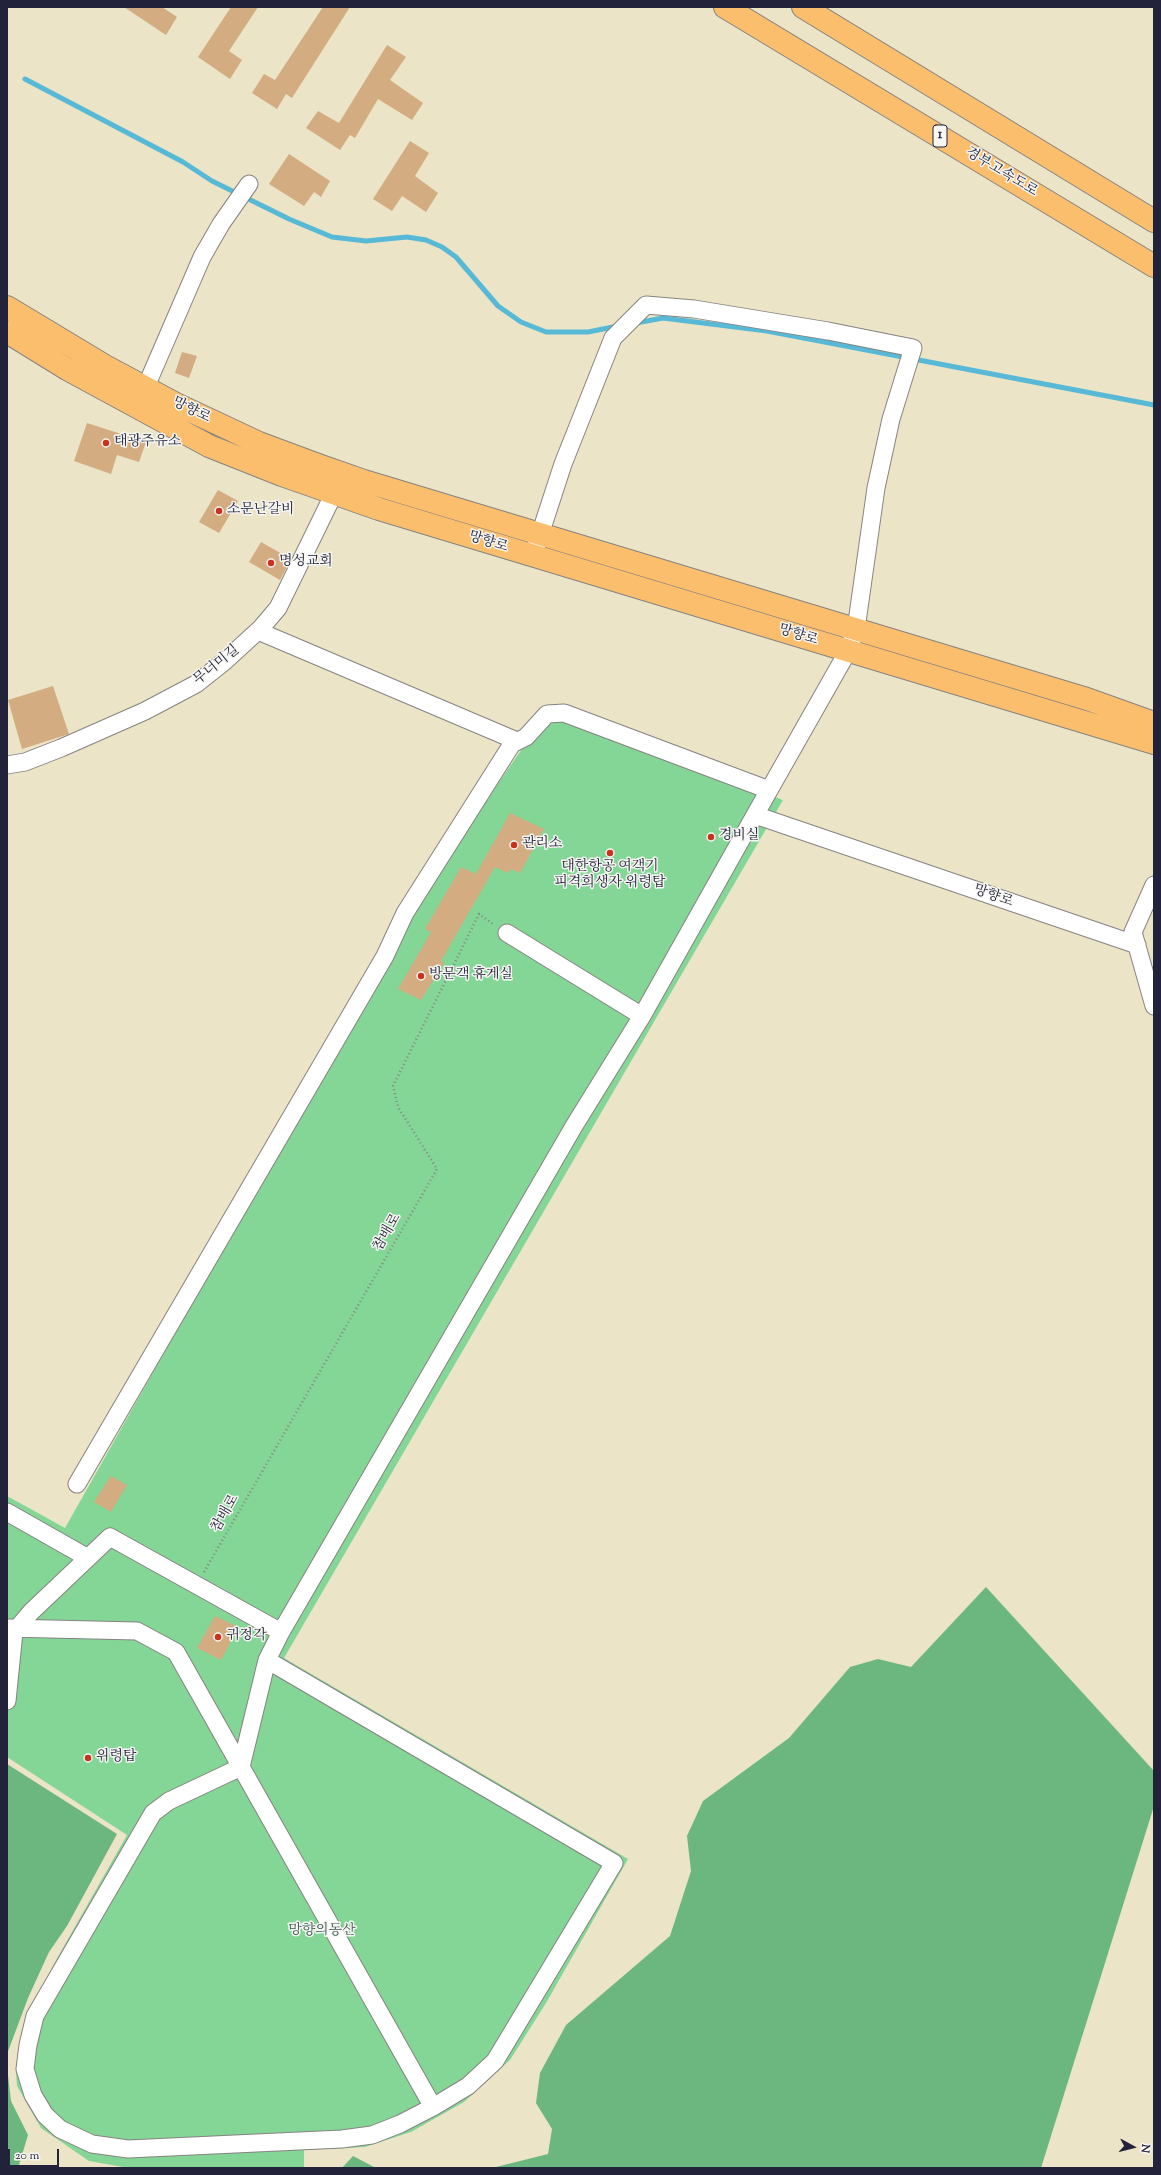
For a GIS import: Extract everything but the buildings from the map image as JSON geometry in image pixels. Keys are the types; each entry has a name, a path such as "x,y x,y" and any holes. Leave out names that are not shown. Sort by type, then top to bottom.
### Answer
{"main road":[{"name":"경부고속도로","path":"725,7 1154,266"},
{"path":"803,7 1154,221"},
{"name":"망향로","path":"7,307 145,387 338,484 379,509 1154,743"},
{"name":"망향로","path":"7,332 67,369 209,446 338,484 540,534 1087,699 1154,723"}],"street":[{"path":"137,407 202,257 232,207 249,184"},
{"path":"241,1767 267,1660 281,1632 574,1126 642,1016 848,651 856,629 876,488 891,419 911,356 828,331 694,309 646,305 619,330 613,338 563,464 533,556"},
{"name":"무너미길","path":"7,766 25,762 61,748 145,711 196,684 258,631 278,608 338,484"},
{"path":"258,631 517,741"},
{"path":"76,1484 385,956 405,913 512,744 526,737 547,714 564,713 769,790"},
{"name":"망향로","path":"755,815 1144,956"},
{"path":"1154,885 1133,932 1144,956 1154,1006"},
{"path":"507,933 642,1016"},
{"path":"7,1512 88,1558"},
{"path":"12,1628 31,1612 110,1537 281,1632"},
{"path":"7,1701 14,1632 12,1628"},
{"path":"12,1628 137,1631 176,1652 433,2107"},
{"path":"241,1767 170,1801 153,1813 121,1864 34,2016 25,2069 33,2095 45,2115 60,2129 77,2139 92,2144 128,2149 349,2138 372,2135 400,2124 433,2107 468,2086 495,2061 614,1863 267,1660"}],"path":[{"name":"참배로","path":"197,1585 436,1169 398,1107 393,1086 480,914 507,933"}],"green space":[{"name":"망향의동산","path":"561,716 783,800 284,1658 628,1859 546,2003 510,2060 464,2102 411,2132 365,2147 304,2150 304,2168 123,2167 89,2161 41,2128 17,2086 16,2072 30,2012 55,1962 127,1835 7,1757 7,1496 65,1528 396,943 462,835 531,736 545,720"},
{"path":"986,1587 1154,1771 1154,1806 1041,2168 492,2168 548,2154 552,2129 536,2103 540,2073 566,2025 670,1936 691,1871 687,1836 703,1801 789,1738 850,1667 878,1659 911,1667"},
{"path":"7,1764 117,1834 67,1926 49,1952 28,1998 7,2054"},
{"path":"7,2066 11,2101 28,2135 19,2165 21,2168 7,2168"},
{"path":"353,2156 374,2167 376,2168 342,2168"}],"waterway":[{"path":"25,79 183,162 212,181 289,219 332,237 366,241 407,237 426,240 442,247 456,257 498,306 521,322 546,332 588,332 618,326"},
{"path":"636,323 663,318 767,331 1154,405"}],"place":[{"name":"태광주유소","path":"106,443"},
{"name":"소문난갈비","path":"219,511"},
{"name":"명성교회","path":"271,563"},
{"name":"경비실","path":"711,837"},
{"name":"관리소","path":"514,845"},
{"name":"대한항공 여객기 피격희생자 위령탑","path":"610,853"},
{"name":"방문객 휴게실","path":"421,976"},
{"name":"귀정각","path":"218,1637"},
{"name":"위령탑","path":"88,1758"}]}
